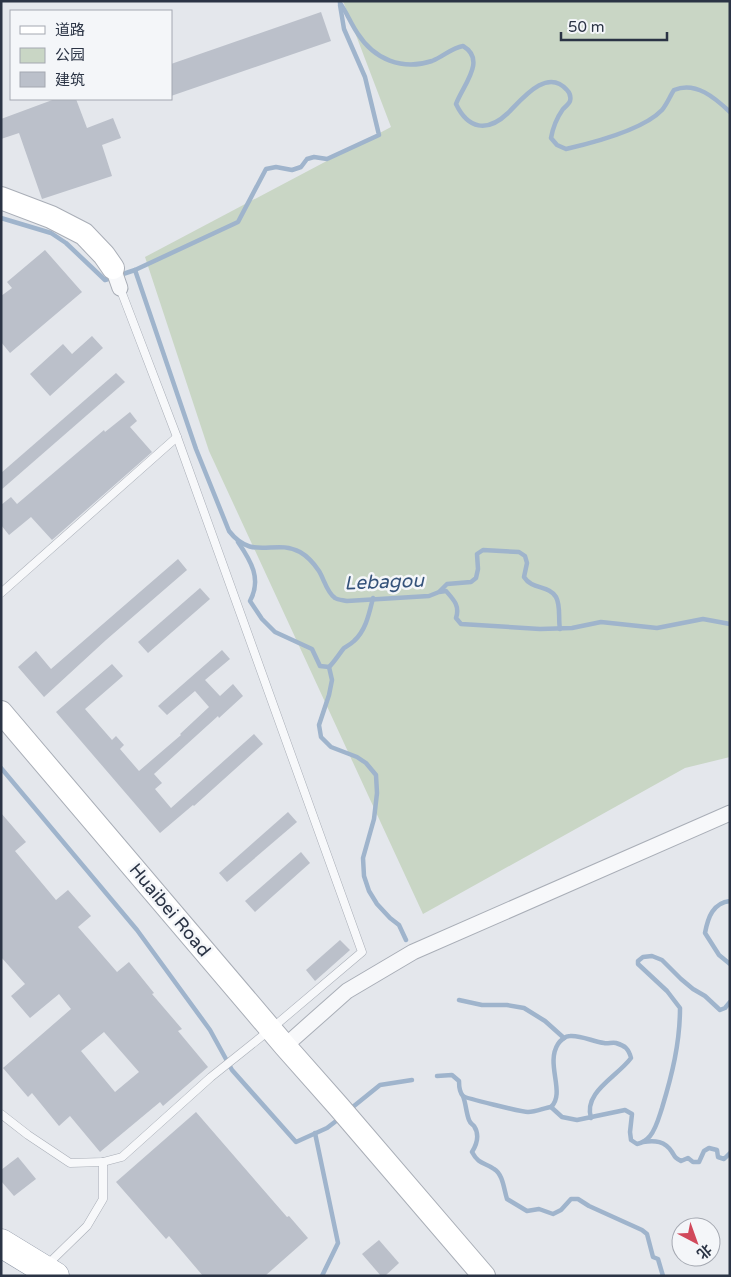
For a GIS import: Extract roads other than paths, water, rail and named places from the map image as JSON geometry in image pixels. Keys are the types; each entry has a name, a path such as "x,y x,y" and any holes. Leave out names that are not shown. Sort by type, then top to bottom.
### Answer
{"highway":[{"path":"1,1242 49,1272"}],"street":[{"path":"1,198 51,217 84,234 104,255 116,278"},
{"name":"Huaibei Road","path":"1,712 278,1038 484,1276"},
{"path":"278,1038 413,952 730,814"}],"lane":[{"path":"1,1114 28,1136 70,1163 104,1162 122,1158 211,1076 244,1050 278,1038 362,952 177,437 116,278"},
{"path":"1,593 177,437"},
{"path":"49,1272 87,1226 103,1199 104,1162"}],"waterway":[{"path":"340,3 365,43 372,50 390,61 410,65 421,64 432,61 463,46 470,52 473,58 471,73 456,104 466,119 479,125 493,124 535,88 543,83 551,82 559,84 570,95 570,101 557,120 551,138 557,145 566,149 617,135 643,124 662,110 674,90 682,88 697,89 705,92 730,112"},
{"path":"1,218 51,233 66,243 105,280 135,270 238,222 266,169 276,167 292,170 301,167 307,159 314,157 327,159 379,135 365,77 344,29 340,5"},
{"name":"Lebagou","path":"135,270 196,449 229,531 238,540 255,548 281,547 300,552 315,566 330,593 335,598 347,601 429,596 446,591 456,603 456,618 461,624 540,629 572,628 601,622 657,628 703,619 730,624"},
{"path":"238,542 251,563 255,578 250,601 262,619 275,632 312,649 320,666 329,667 344,648 358,637 366,621 373,598"},
{"path":"440,591 447,584 471,582 476,578 478,569 477,554 483,550 519,552 525,556 527,563 524,577 527,581 553,593 556,597 560,629"},
{"path":"329,667 332,680 319,725 321,737 331,747 357,757 366,763 376,775 377,793 374,819 363,858 364,876 369,891 377,904 399,925 406,940"},
{"path":"1,768 137,930 210,1030 232,1070 296,1142 327,1128 340,1118"},
{"path":"730,901 724,902 715,908 705,933 719,955 730,964"},
{"path":"437,1076 452,1075 459,1081 460,1091 463,1096 528,1112 551,1107 562,1117 577,1120 625,1110 632,1114 631,1140 639,1144 652,1133 662,1108 675,1059 679,1034 680,1008 667,991 638,964 638,961 643,957 652,956 662,960 681,979 705,996 720,1010 725,1008 730,1002"},
{"path":"459,1000 482,1005 507,1005 524,1008 545,1021 564,1038"},
{"path":"551,1107 557,1094 554,1069 555,1052 561,1040 568,1036 574,1036 600,1042 616,1043 626,1048 631,1058 596,1093 590,1109 591,1118"},
{"path":"349,1110 380,1085 412,1080"},
{"path":"463,1096 470,1123 474,1126 477,1133 476,1143 472,1152 479,1161 497,1171 503,1182 507,1199 527,1211 539,1209 553,1214 561,1210 571,1199 578,1199 589,1206 642,1230 647,1234 653,1257 658,1259 663,1276"},
{"path":"315,1133 338,1243 322,1276"},
{"path":"643,1142 656,1141 663,1143 681,1161 688,1158 693,1162 699,1162 704,1151 709,1148 717,1150 718,1157 724,1159 730,1153"}]}
